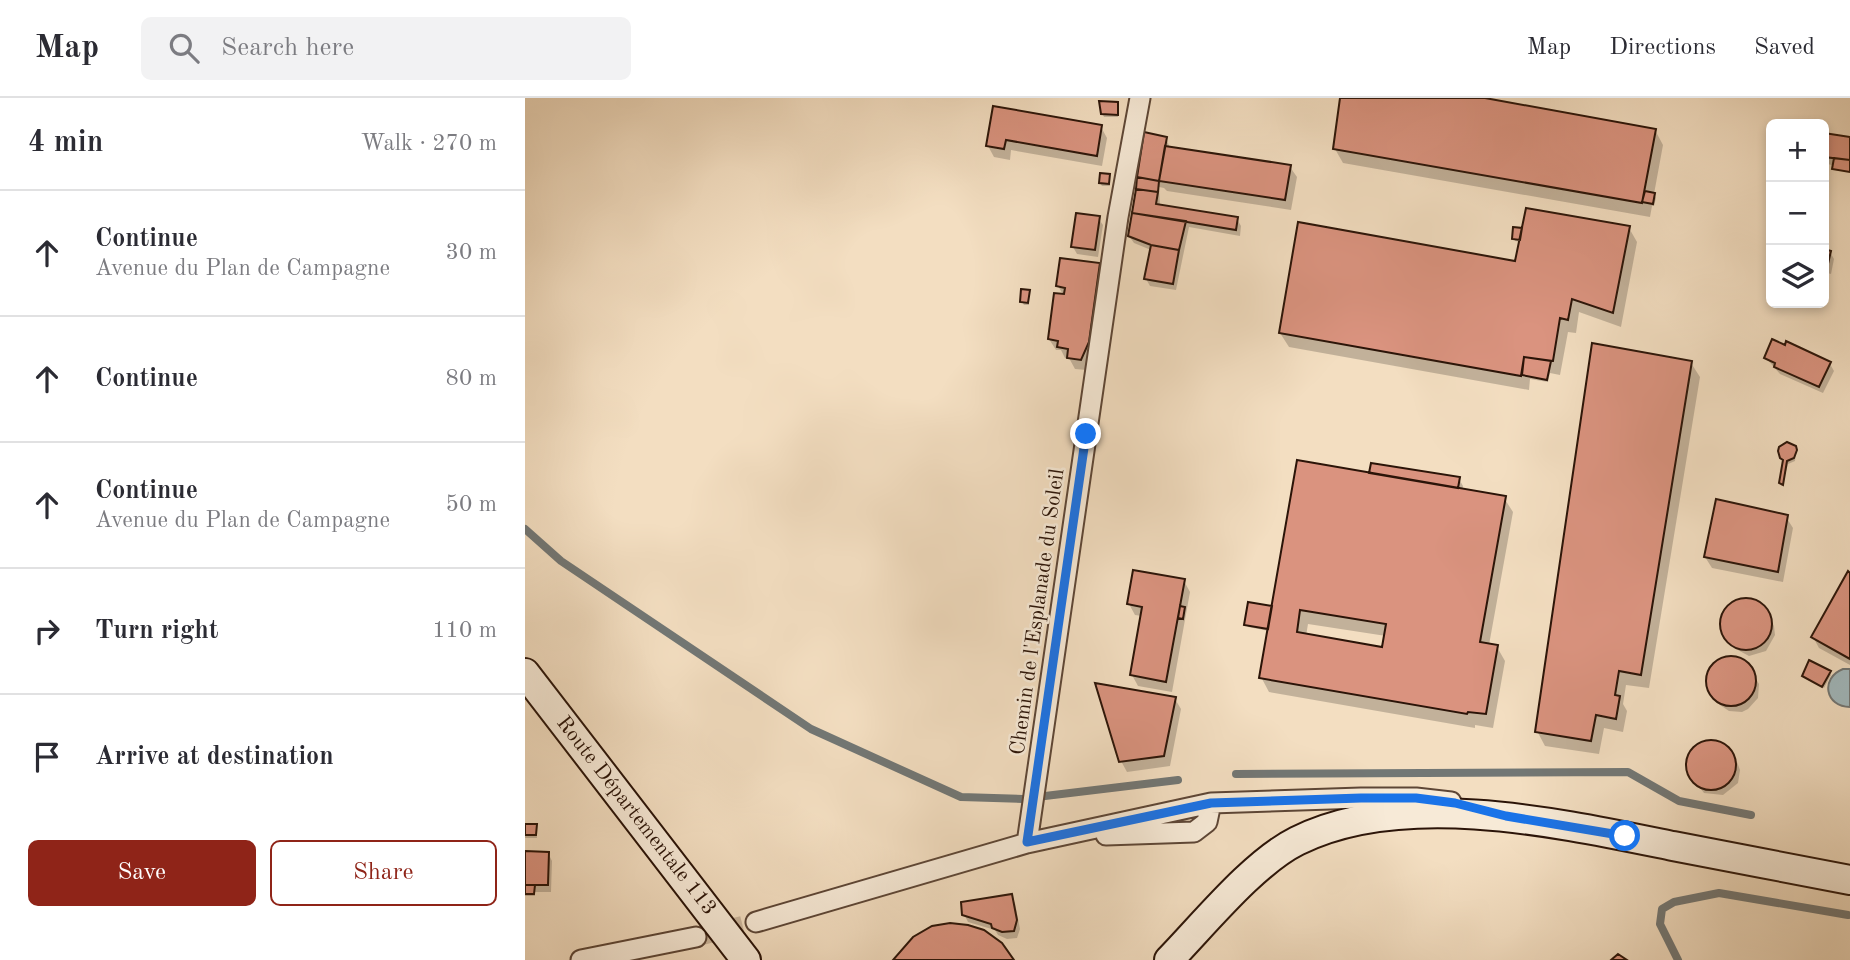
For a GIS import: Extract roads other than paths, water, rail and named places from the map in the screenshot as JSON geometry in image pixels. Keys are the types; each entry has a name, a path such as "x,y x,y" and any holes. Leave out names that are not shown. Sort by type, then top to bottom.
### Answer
{"main road":[{"name":"Route Départementale 113","path":"525,673 746,960"},
{"path":"1169,960 1266,860 1296,841 1358,819 1401,814 1506,816 1625,836 1850,880"}],"street":[{"name":"Chemin de l'Esplanade du Soleil","path":"1027,842 1118,217 1140,98"},
{"path":"756,922 1027,842 1064,835 1194,832 1207,822 1211,803 1416,798 1455,803 1506,816"},
{"path":"581,960 696,937"}],"water":[{"path":"1843,669 1850,669 1850,707 1835,702 1828,691 1831,679"}],"waterway":[{"path":"525,529 561,561 811,729 961,797 1023,799"},
{"path":"1236,774 1628,772 1679,801 1751,815"},
{"path":"1045,796 1178,780"},
{"path":"1678,960 1660,924 1662,909 1674,902 1719,893 1848,915"}],"tunnel":[{"path":"696,937 756,922"}]}
